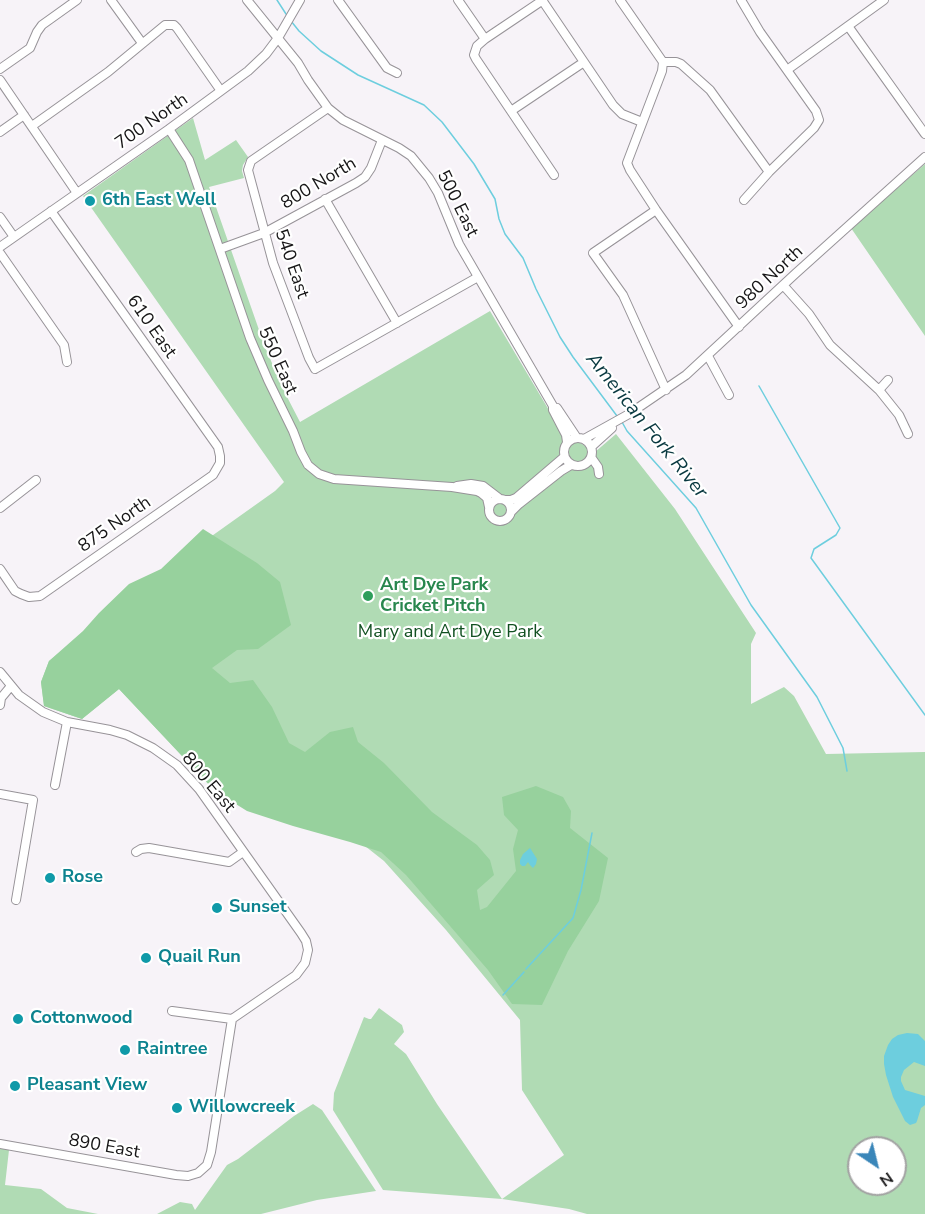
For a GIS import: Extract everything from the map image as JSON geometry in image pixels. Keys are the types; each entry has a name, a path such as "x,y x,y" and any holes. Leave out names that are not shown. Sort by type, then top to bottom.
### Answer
{"street":[{"path":"0,69 30,48 42,25 77,0"},
{"path":"111,0 142,43"},
{"name":"500 East","path":"247,0 298,63 328,108 343,120 411,156 429,178 459,244 553,406 581,438"},
{"path":"338,0 387,68 397,74"},
{"path":"458,0 485,39"},
{"path":"554,175 476,60 475,50 485,39 543,0 618,110 642,122"},
{"path":"620,0 663,62 627,163 656,210 738,327"},
{"path":"741,0 760,32 816,111 819,120 814,128 744,200"},
{"path":"787,70 884,0"},
{"name":"700 North","path":"0,247 169,129 257,62 278,38 299,2"},
{"path":"32,126 102,77 165,25 174,25 177,28 221,91"},
{"path":"848,26 925,134"},
{"path":"511,111 584,62"},
{"path":"663,62 681,64 710,90 769,172"},
{"path":"0,80 77,193"},
{"name":"540 East","path":"328,108 251,161 248,166 273,263 315,369 397,323"},
{"path":"0,132 24,115"},
{"name":"550 East","path":"169,129 189,160 255,352 303,457 311,468 324,477 342,481 452,487 481,493 487,498 489,507"},
{"name":"800 North","path":"220,249 264,233 365,177 382,140"},
{"name":"980 North","path":"581,438 611,426 686,375 925,157"},
{"path":"325,199 397,323 478,277"},
{"path":"656,210 593,253 623,295 666,390"},
{"name":"610 East","path":"51,211 218,447 220,463"},
{"path":"0,217 14,237"},
{"path":"0,253 64,345 67,362"},
{"path":"783,285 809,314 830,345 879,390 899,415 908,434"},
{"path":"708,356 729,395"},
{"path":"879,390 888,380"},
{"name":"500 East","path":"553,406 567,442"},
{"name":"980 North","path":"591,447 611,426"},
{"path":"564,457 516,498 493,502 489,507 492,519 499,522 507,519 519,504 571,465 585,465 599,474 598,467 591,457 591,447 581,438 567,442 564,449 564,457 571,465"},
{"path":"585,465 591,457"},
{"name":"875 North","path":"0,569 15,591 29,597 46,593 213,475 220,463"},
{"path":"2,504 36,480"},
{"name":"550 East","path":"452,487 479,485 489,489 503,500"},
{"path":"503,500 510,507 511,512"},
{"name":"800 East","path":"0,672 24,700 50,716 127,735 165,755 189,777 303,936 308,950 307,960 300,971 232,1019"},
{"path":"0,705 1,698 11,686"},
{"path":"56,785 67,722"},
{"path":"0,794 33,800 16,900"},
{"path":"136,852 148,848 229,862 243,852"},
{"path":"172,1011 232,1019"},
{"name":"890 East","path":"0,1144 176,1176 192,1176 207,1165 211,1152 232,1019"}],"green space":[{"name":"Mary and Art Dye Park","path":"193,118 205,160 236,140 248,157 243,165 244,178 209,187 265,347 300,422 490,311 562,432 595,452 616,434 675,509 756,633 751,644 751,704 784,687 794,696 826,754 925,752 925,1214 587,1214 502,1199 564,1155 522,1090 520,1020 446,930 384,861 351,835 215,791 119,689 82,719 44,706 41,682 49,661 171,565 275,491 284,482 83,196"},
{"path":"925,164 925,336 851,228"},
{"path":"203,529 257,563 280,582 291,625 258,649 237,650 212,668 230,683 253,680 272,707 289,743 305,752 330,732 353,727 358,742 384,763 432,812 477,845 490,860 494,875 477,890 480,910 487,907 516,871 513,849 518,830 504,815 502,797 536,786 563,797 571,811 570,828 608,858 599,901 568,951 542,1005 512,1004 488,970 406,875 381,852 247,811 215,791 119,689 82,719 44,706 41,682 49,661 83,631 129,584 161,569"},
{"path":"379,1008 402,1025 404,1032 394,1044 406,1054 502,1199 383,1190 333,1110 334,1093 364,1017 371,1019"},
{"path":"313,1104 322,1110 376,1191 317,1200 261,1214 157,1214 180,1202 192,1204 195,1210 227,1165"},
{"path":"0,1148 9,1150 5,1185 41,1189 67,1208 98,1214 0,1214"}],"water":[{"path":"530,848 537,859 533,868 528,862 525,866 520,864 523,854"},
{"path":"907,1033 918,1034 925,1041 925,1066 914,1062 904,1070 901,1077 905,1090 925,1096 925,1105 921,1108 916,1123 910,1125 905,1121 893,1097 884,1064 884,1056 892,1039"}],"waterway":[{"name":"American Fork River","path":"277,0 286,14"},
{"name":"American Fork River","path":"291,21 321,51 358,75 424,105 442,122 474,164 495,199 505,234 523,258 560,337 617,416"},
{"path":"759,386 840,528 836,535 814,549 811,558 925,715"},
{"name":"American Fork River","path":"622,422 627,431 696,508 751,605 817,697 843,748 847,771"},
{"path":"526,969 573,918 592,833"},
{"path":"503,995 524,972"}],"place":[{"name":"6th East Well","path":"90,201"},
{"name":"Art Dye Park Cricket Pitch","path":"368,596"},
{"name":"Rose","path":"50,878"},
{"name":"Sunset","path":"217,908"},
{"name":"Quail Run","path":"146,958"},
{"name":"Cottonwood","path":"18,1019"},
{"name":"Raintree","path":"125,1050"},
{"name":"Pleasant View","path":"15,1086"},
{"name":"Willowcreek","path":"177,1108"}]}
